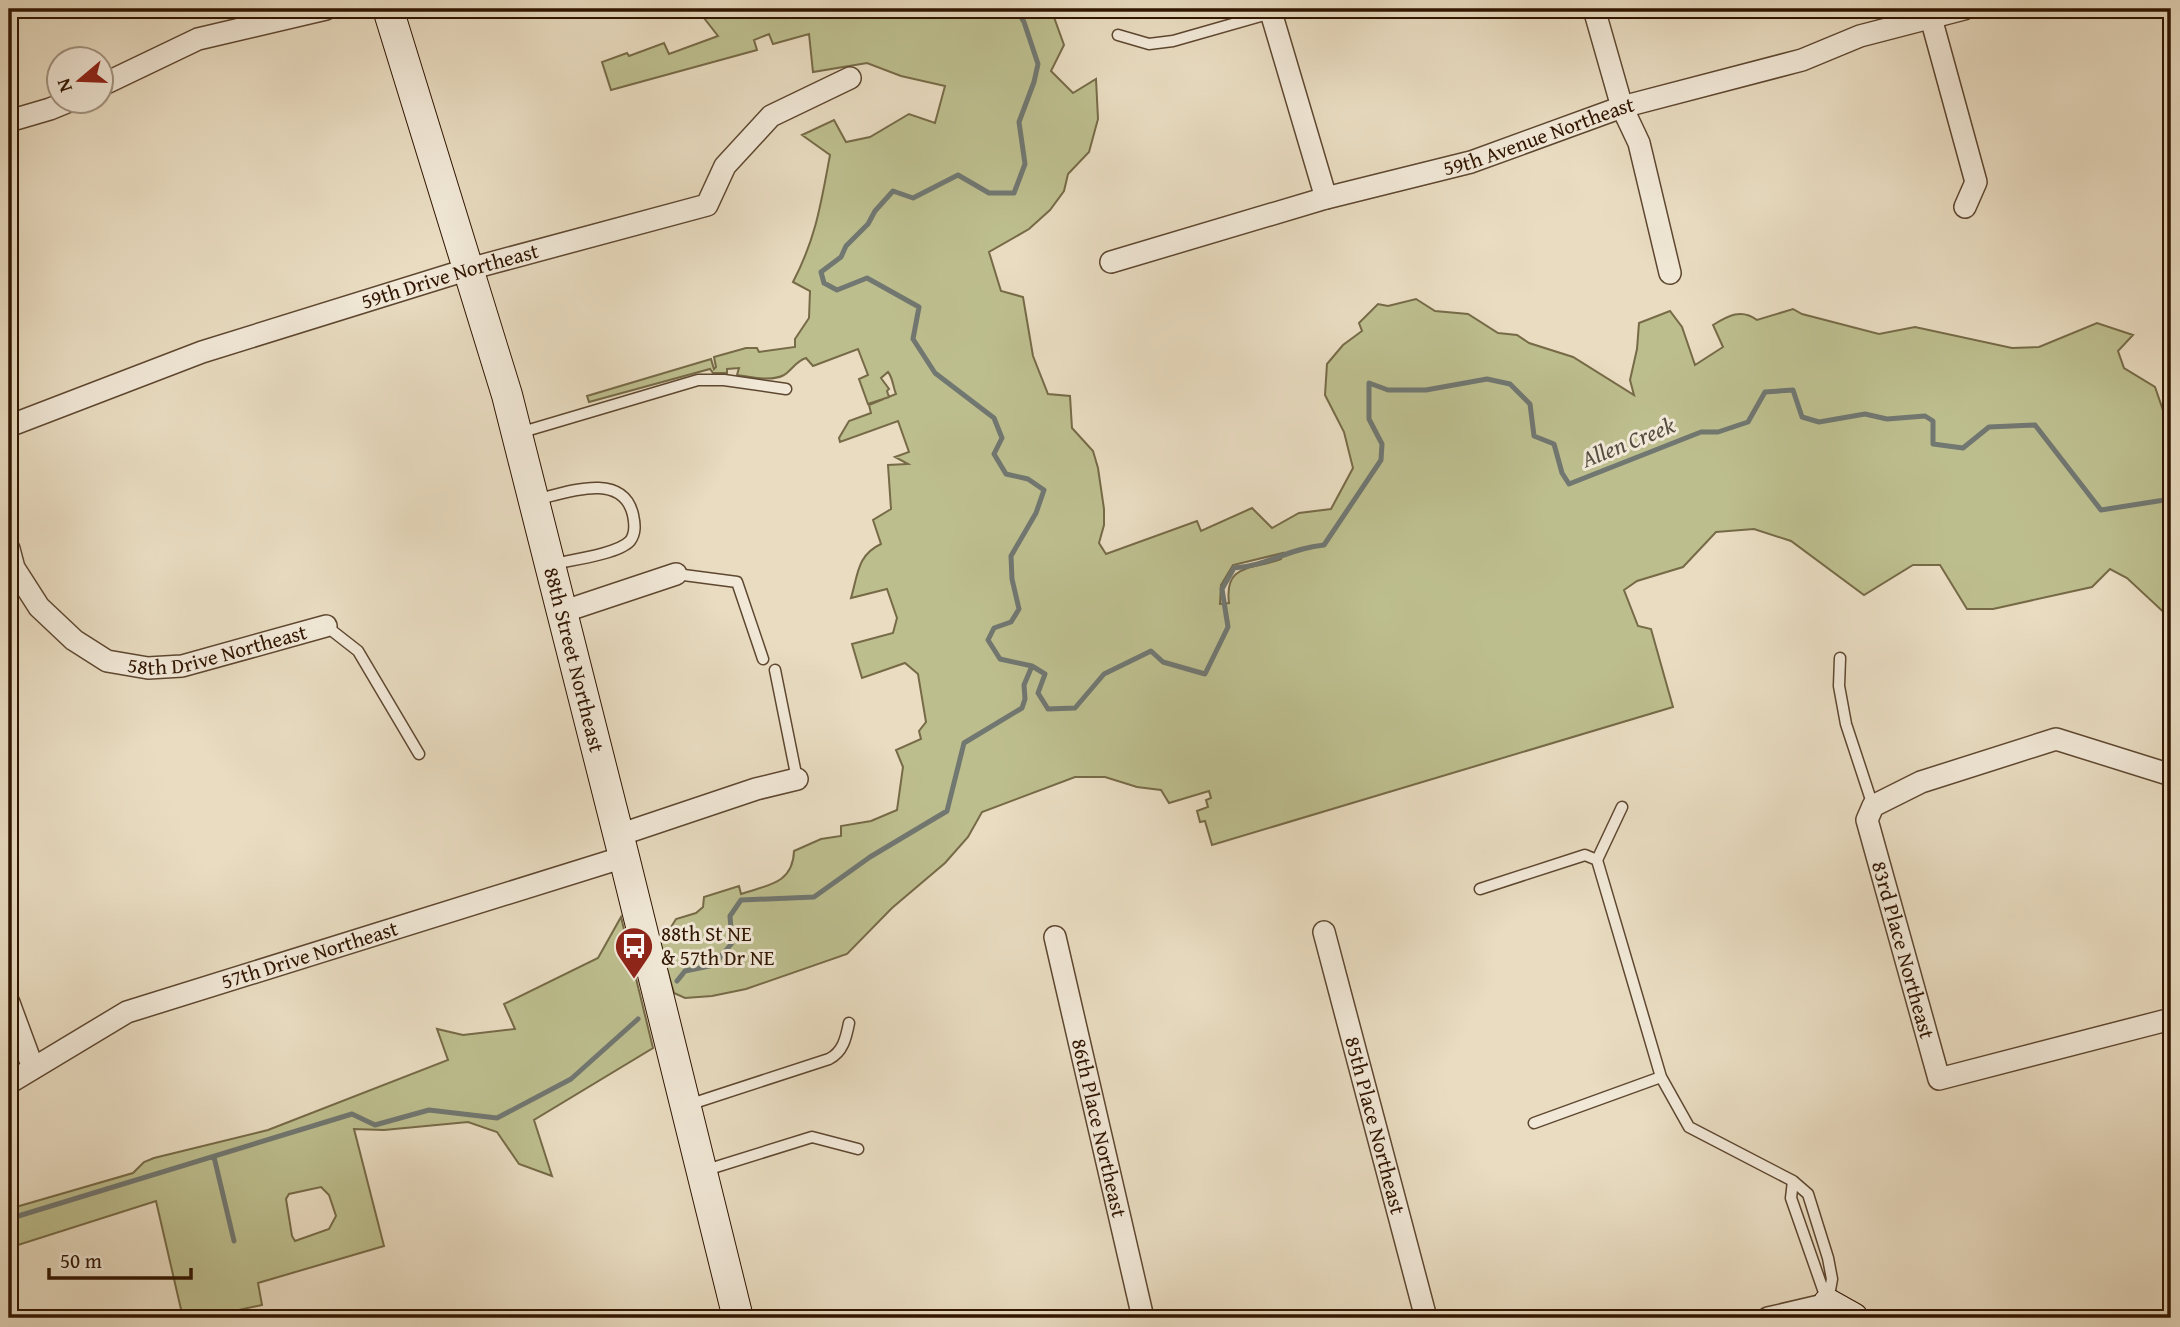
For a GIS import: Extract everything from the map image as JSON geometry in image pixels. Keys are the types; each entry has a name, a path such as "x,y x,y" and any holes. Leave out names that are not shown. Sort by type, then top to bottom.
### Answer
{"main road":[{"name":"88th Street Northeast","path":"388,9 517,434 738,1318"}],"street":[{"path":"116,78 198,39 326,9"},
{"path":"1594,9 1622,107 1639,143 1670,273"},
{"name":"59th Avenue Northeast","path":"1111,261 1326,198 1471,162 1622,107 1802,60 1860,36 1965,9"},
{"path":"1270,11 1326,198"},
{"path":"1931,18 1976,182 1965,207"},
{"name":"59th Drive Northeast","path":"9,426 202,352 469,270 707,205 725,166 771,117 850,78"},
{"path":"9,121 46,111"},
{"name":"58th Drive Northeast","path":"9,550 15,568 39,607 74,640 107,661 148,668 182,666 326,626"},
{"path":"562,612 676,574"},
{"path":"1870,813 1921,782 2056,738 2171,775"},
{"name":"57th Drive Northeast","path":"9,1083 127,1012 622,846 756,789 797,779"},
{"name":"83rd Place Northeast","path":"1870,813 1939,1079 2171,1019"},
{"name":"85th Place Northeast","path":"1324,932 1426,1318"},
{"name":"86th Place Northeast","path":"1055,937 1143,1318"},
{"path":"9,1003 33,1068"},
{"path":"1768,1318 1840,1311"}],"lane":[{"path":"1118,35 1149,44 1173,41 1270,11"},
{"path":"517,434 698,380 724,380 786,389"},
{"path":"534,501 592,487 605,488 614,490 625,498 632,510 635,528 629,542 614,550 550,565"},
{"path":"676,574 737,582 762,659"},
{"path":"326,626 359,651 419,754"},
{"path":"1840,658 1839,686 1846,724 1870,813"},
{"path":"775,670 797,779"},
{"path":"1622,807 1597,860 1661,1077 1689,1127 1793,1181 1808,1194 1828,1258 1840,1311"},
{"path":"1480,889 1586,855 1597,860"},
{"path":"685,1106 836,1055 845,1040 849,1023"},
{"path":"1534,1123 1661,1077"},
{"path":"701,1171 812,1137 858,1149"},
{"path":"1793,1181 1791,1198 1840,1311"}],"green space":[{"path":"697,9 1051,9 1064,45 1051,71 1073,93 1096,79 1098,119 1089,152 1068,174 1064,191 1050,210 1029,229 989,252 1001,291 1023,297 1033,356 1048,394 1070,396 1072,428 1093,451 1104,509 1104,525 1099,543 1106,554 1197,521 1201,531 1252,508 1272,528 1299,513 1331,509 1353,468 1344,432 1325,395 1327,364 1343,345 1362,331 1359,323 1378,304 1388,306 1416,299 1435,311 1468,314 1498,333 1517,335 1529,343 1573,357 1634,395 1630,380 1639,323 1670,311 1682,327 1695,365 1723,347 1713,325 1729,316 1740,314 1757,320 1793,309 1802,314 1879,334 1915,327 2012,348 2039,347 2097,323 2133,335 2118,351 2124,368 2155,387 2164,413 2171,418 2171,619 2127,578 2110,569 2092,587 1993,609 1967,609 1940,565 1913,565 1864,595 1791,541 1754,529 1716,532 1683,567 1637,581 1624,590 1638,626 1651,629 1673,707 1212,845 1205,821 1200,822 1197,811 1208,807 1206,800 1211,798 1209,791 1169,803 1161,790 1137,787 1105,777 1075,777 982,812 968,837 945,863 892,908 847,954 746,989 685,998 674,993 660,945 676,919 696,913 703,907 704,897 739,886 741,894 777,882 789,870 794,851 821,839 841,836 841,826 871,821 897,810 903,767 896,750 921,739 919,731 926,722 918,674 905,663 862,678 852,644 893,633 897,618 887,589 851,598 863,560 881,544 873,520 891,509 888,465 908,464 895,457 909,452 898,421 840,442 839,438 849,421 871,413 869,405 887,398 868,404 859,379 868,375 858,349 813,366 806,358 779,377 737,375 739,368 727,369 727,373 713,373 710,369 589,402 587,396 711,359 714,369 714,357 746,348 757,348 759,352 795,347 795,339 809,318 810,291 793,282 812,235 830,155 802,135 834,120 846,142 870,137 909,114 935,123 945,86 901,76 867,63 813,72 809,34 773,44 769,34 754,40 757,50 611,90 602,62 627,53 629,56 664,43 669,54 718,36","holes":["888,372 896,394 889,397 889,389 881,378","1283,553 1281,559 1250,567 1236,574 1231,581 1229,603 1220,604 1221,585 1233,565"]},
{"path":"621,917 653,1048 534,1120 552,1176 519,1164 497,1132 468,1122 384,1130 354,1129 384,1246 258,1283 262,1305 201,1318 183,1318 156,1201 18,1245 9,1209 133,1173 144,1162 154,1158 268,1130 448,1060 437,1029 463,1035 515,1029 504,1004 598,958","holes":["321,1187 329,1195 336,1216 329,1229 295,1241 286,1199 289,1194"]}],"waterway":[{"name":"Allen Creek","path":"1016,9 1024,22 1038,64 1019,122 1025,164 1014,193 989,193 958,175 913,198 893,191 875,211 868,224 846,246 841,257 821,272 824,283 837,290 867,278 919,307 913,339 935,373 994,418 1002,438 994,454 1006,474 1028,479 1044,490 1036,513 1011,556 1012,579 1019,609 1011,622 994,628 988,640 1000,659 1032,666 1045,674 1038,693 1048,709 1075,708 1104,674 1151,651 1163,662 1205,674 1228,627 1222,589 1234,568 1324,545 1381,460 1382,444 1369,419 1369,383 1388,390 1426,390 1487,379 1510,384 1530,404 1534,436 1554,444 1562,473 1569,484 1701,432 1718,432 1748,422 1765,392 1793,390 1802,417 1819,422 1865,414 1887,419 1925,416 1933,421 1933,444 1963,448 1989,427 2035,425 2101,510 2171,499"},
{"path":"677,981 685,971 714,965 732,943 730,916 741,900 814,897 870,857 947,811 964,743 1022,708 1025,699 1024,685 1032,666"},
{"path":"15,1217 352,1114 375,1125 429,1110 497,1118 571,1079 638,1019"},
{"path":"214,1157 234,1241"}],"place":[{"name":"88th St NE & 57th Dr NE","path":"634,980"}]}
